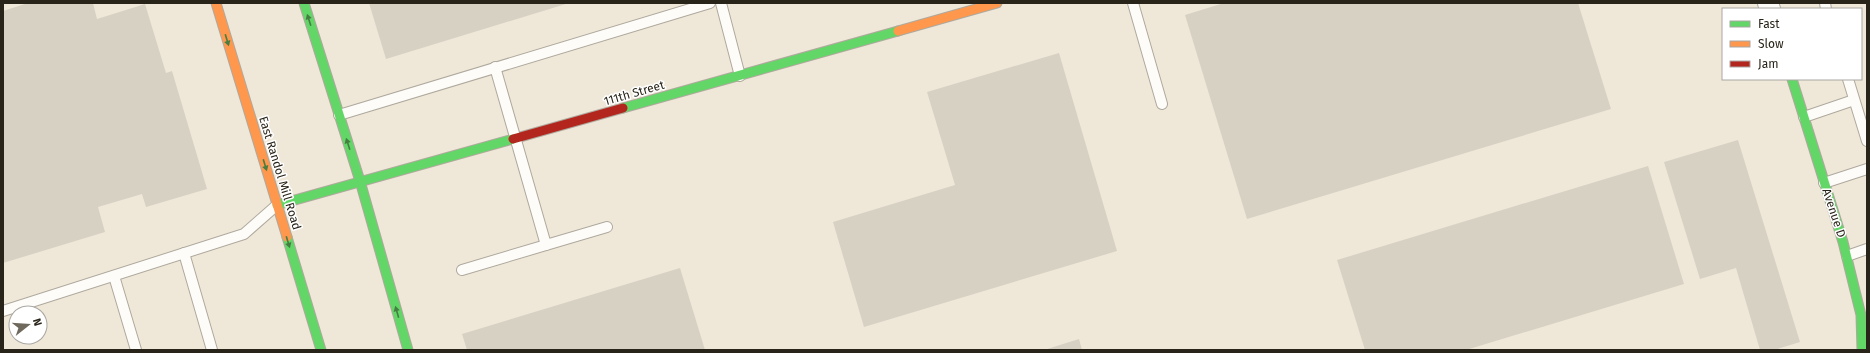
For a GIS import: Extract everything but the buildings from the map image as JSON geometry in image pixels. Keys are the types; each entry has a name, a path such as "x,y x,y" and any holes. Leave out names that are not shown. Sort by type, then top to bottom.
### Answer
{"street":[{"name":"East Randol Mill Road","path":"216,3 321,350"},
{"path":"304,3 360,181 408,350"},
{"name":"111th Street","path":"277,204 740,76 997,3"},
{"name":"Avenue D","path":"1792,80 1847,256 1864,319 1862,350"}],"lane":[{"path":"339,114 710,3"},
{"path":"721,3 740,76"},
{"path":"1134,3 1162,104"},
{"path":"495,68 517,138 546,245"},
{"path":"1848,80 1867,141"},
{"path":"1804,116 1854,100"},
{"path":"1824,182 1867,169"},
{"path":"3,311 244,234 277,204"},
{"path":"462,270 607,227"},
{"path":"1847,256 1867,249"},
{"path":"184,253 212,350"},
{"path":"114,276 136,350"}],"traffic: fast":[{"path":"304,3 360,181 408,350"},
{"path":"623,108 898,31"},
{"path":"1792,80 1843,242 1861,315 1862,350"},
{"path":"277,205 513,139"},
{"path":"287,237 321,350"}],"traffic: slow":[{"path":"216,3 287,237"},
{"path":"898,31 997,3"}],"traffic: jam":[{"path":"513,139 623,108"}]}
